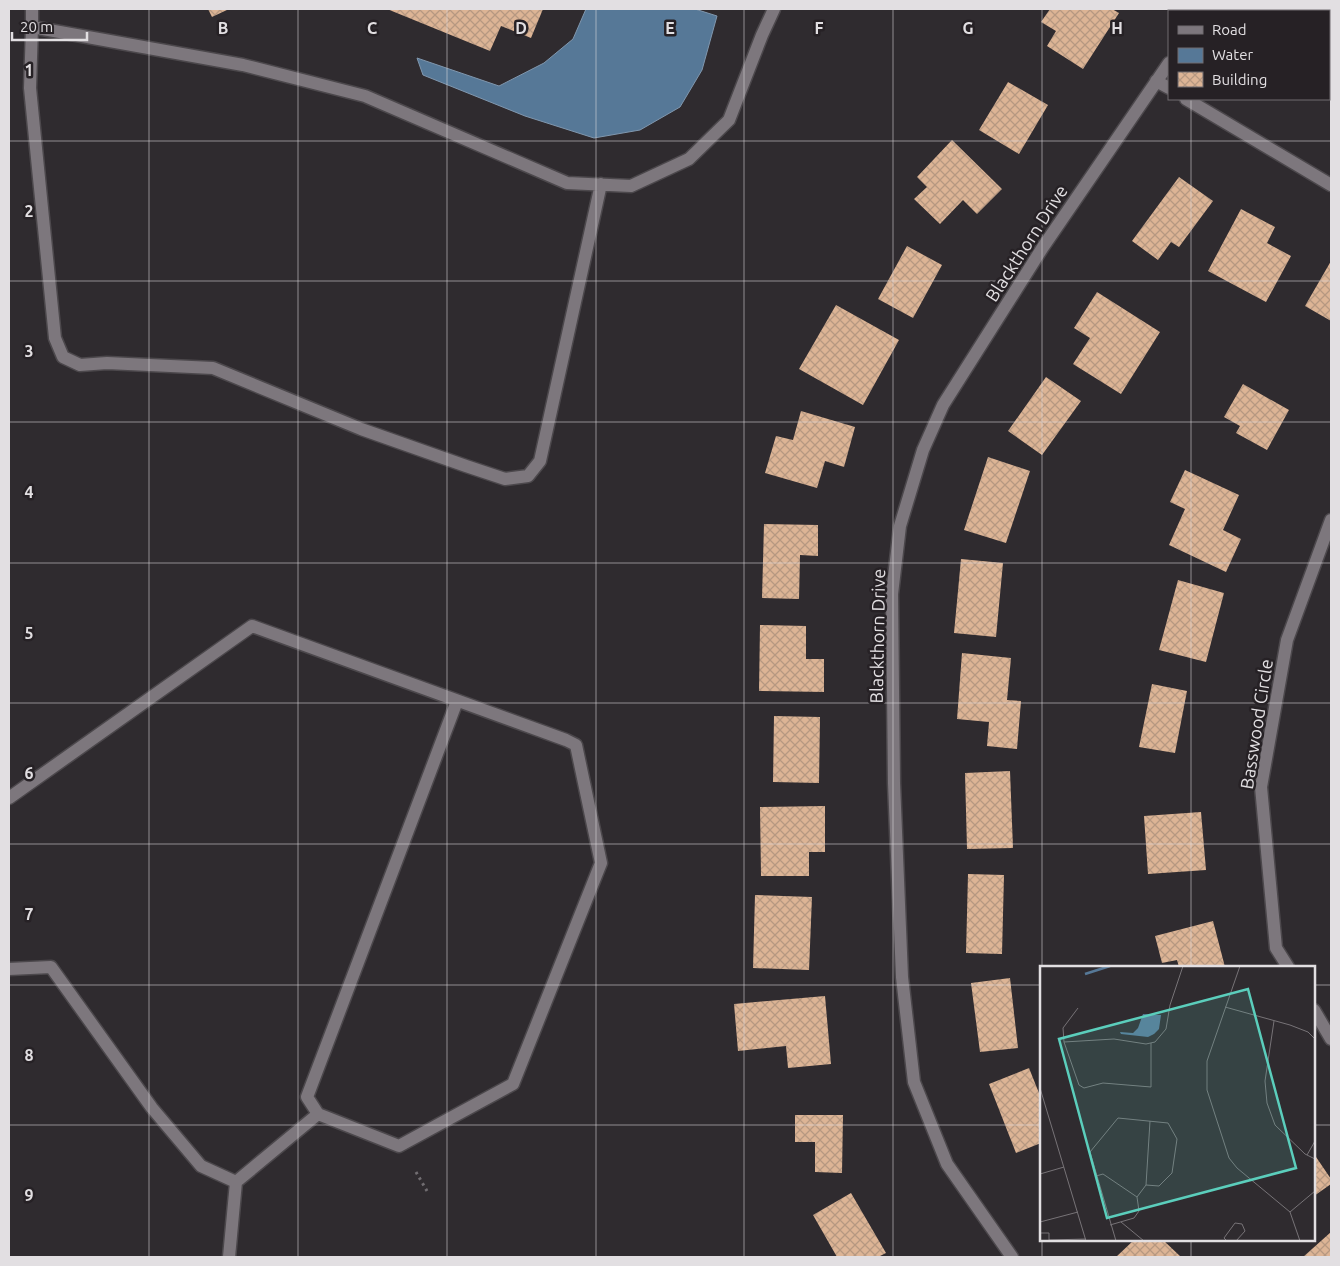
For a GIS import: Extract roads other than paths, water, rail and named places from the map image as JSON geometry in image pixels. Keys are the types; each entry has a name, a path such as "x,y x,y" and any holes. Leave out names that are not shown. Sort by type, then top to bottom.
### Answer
{"street":[{"path":"32,9 30,88 55,338 63,357 80,365 107,363 213,368 361,429 466,466 505,479 528,476 540,462 601,184"},
{"path":"32,27 243,65 365,96 567,182 631,186 689,159 728,120 774,9"},
{"name":"Blackthorn Drive","path":"1012,1257 947,1164 914,1082 902,977 894,783 892,594 900,526 922,450 943,405 1043,247 1168,64"},
{"path":"1156,81 1168,87"},
{"path":"1188,100 1331,185"},
{"name":"Basswood Circle","path":"1287,966 1276,948 1261,787 1287,640 1331,520"},
{"path":"9,798 252,626 576,744 601,863 513,1084 399,1146 318,1114 307,1097 457,701"},
{"path":"9,969 50,967 152,1108 201,1166 236,1182"},
{"path":"1315,1012 1331,1039"},
{"path":"229,1257 236,1182 318,1114"}],"water":[{"path":"586,9 695,9 717,16 702,70 680,107 640,130 594,138 525,116 423,75 417,58 499,86 544,63 573,39"}]}
